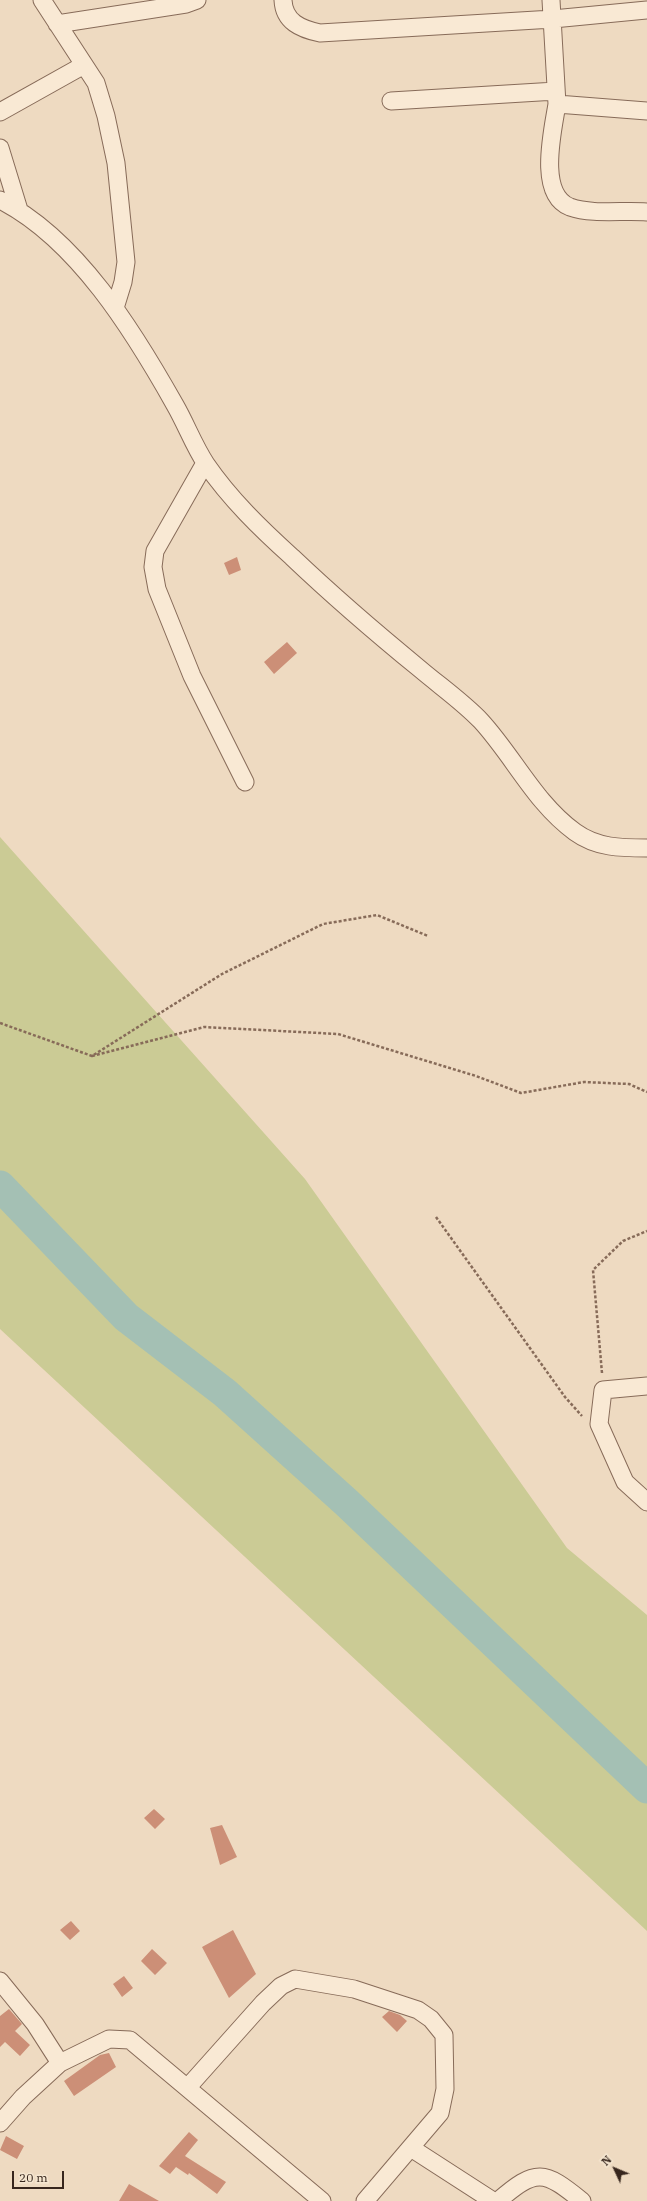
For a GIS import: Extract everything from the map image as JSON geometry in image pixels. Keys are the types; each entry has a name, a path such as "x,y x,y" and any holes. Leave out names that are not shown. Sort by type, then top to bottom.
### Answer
{"street":[{"path":"42,0 96,83 116,163 126,262 123,282 115,308"},
{"path":"57,24 186,4 197,0"},
{"path":"283,0 288,18 296,26 320,33 553,19 647,10"},
{"path":"551,0 557,97 549,156 551,178 562,202 571,207 592,211 647,212"},
{"path":"0,112 84,65"},
{"path":"391,101 557,97 647,111"},
{"path":"0,148 19,210"},
{"path":"0,200 19,210 84,268 115,308 175,405 205,463 231,497 267,534 338,600 480,720 516,764 536,794 558,818 576,833 592,841 614,848 647,848"},
{"path":"205,463 156,551 153,567 157,589 192,676 245,782"},
{"path":"647,1386 604,1390 599,1424 625,1482 647,1502"},
{"path":"188,2087 263,2003 281,1986 295,1979 354,1989 418,2010 432,2019 444,2035 445,2089 440,2113 365,2201"},
{"path":"0,1981 35,2024 60,2063"},
{"path":"2,2118 60,2063 109,2039 130,2040 188,2087 322,2201"},
{"path":"411,2148 493,2201"},
{"path":"498,2201 520,2182 540,2176 560,2183 582,2201"}],"path":[{"path":"92,1056 222,974 322,924 377,915 428,936"},
{"path":"0,1023 92,1056 204,1027 338,1034 476,1076 521,1093 584,1082 629,1084 647,1092"},
{"path":"436,1217 538,1357 565,1397 588,1422 599,1424"},
{"path":"604,1390 593,1270 623,1241 647,1231"}],"green space":[{"path":"0,837 305,1179 567,1548 647,1615 647,1931 0,1329"}],"building":[{"path":"237,557 241,570 229,575 224,563"},
{"path":"287,642 297,653 274,674 264,662"},
{"path":"154,1809 165,1819 155,1829 144,1818"},
{"path":"222,1825 237,1857 220,1865 210,1828"},
{"path":"71,1921 80,1931 70,1940 60,1930"},
{"path":"233,1930 256,1974 229,1998 202,1947"},
{"path":"152,1949 167,1963 155,1975 141,1961"},
{"path":"124,1976 133,1988 122,1997 113,1984"},
{"path":"9,2009 22,2024 15,2031 30,2045 20,2056 5,2042 0,2047 0,2016"},
{"path":"389,2011 400,2015 407,2021 397,2032 382,2017"},
{"path":"109,2053 116,2067 74,2096 64,2081 100,2055"},
{"path":"189,2132 198,2140 185,2156 226,2182 217,2194 189,2173 188,2175 176,2167 170,2174 159,2166"},
{"path":"6,2136 24,2146 17,2159 0,2150"},
{"path":"129,2184 159,2201 119,2201"}],"waterway":[{"path":"0,1186 126,1317 225,1393 347,1503 647,1788"}]}
